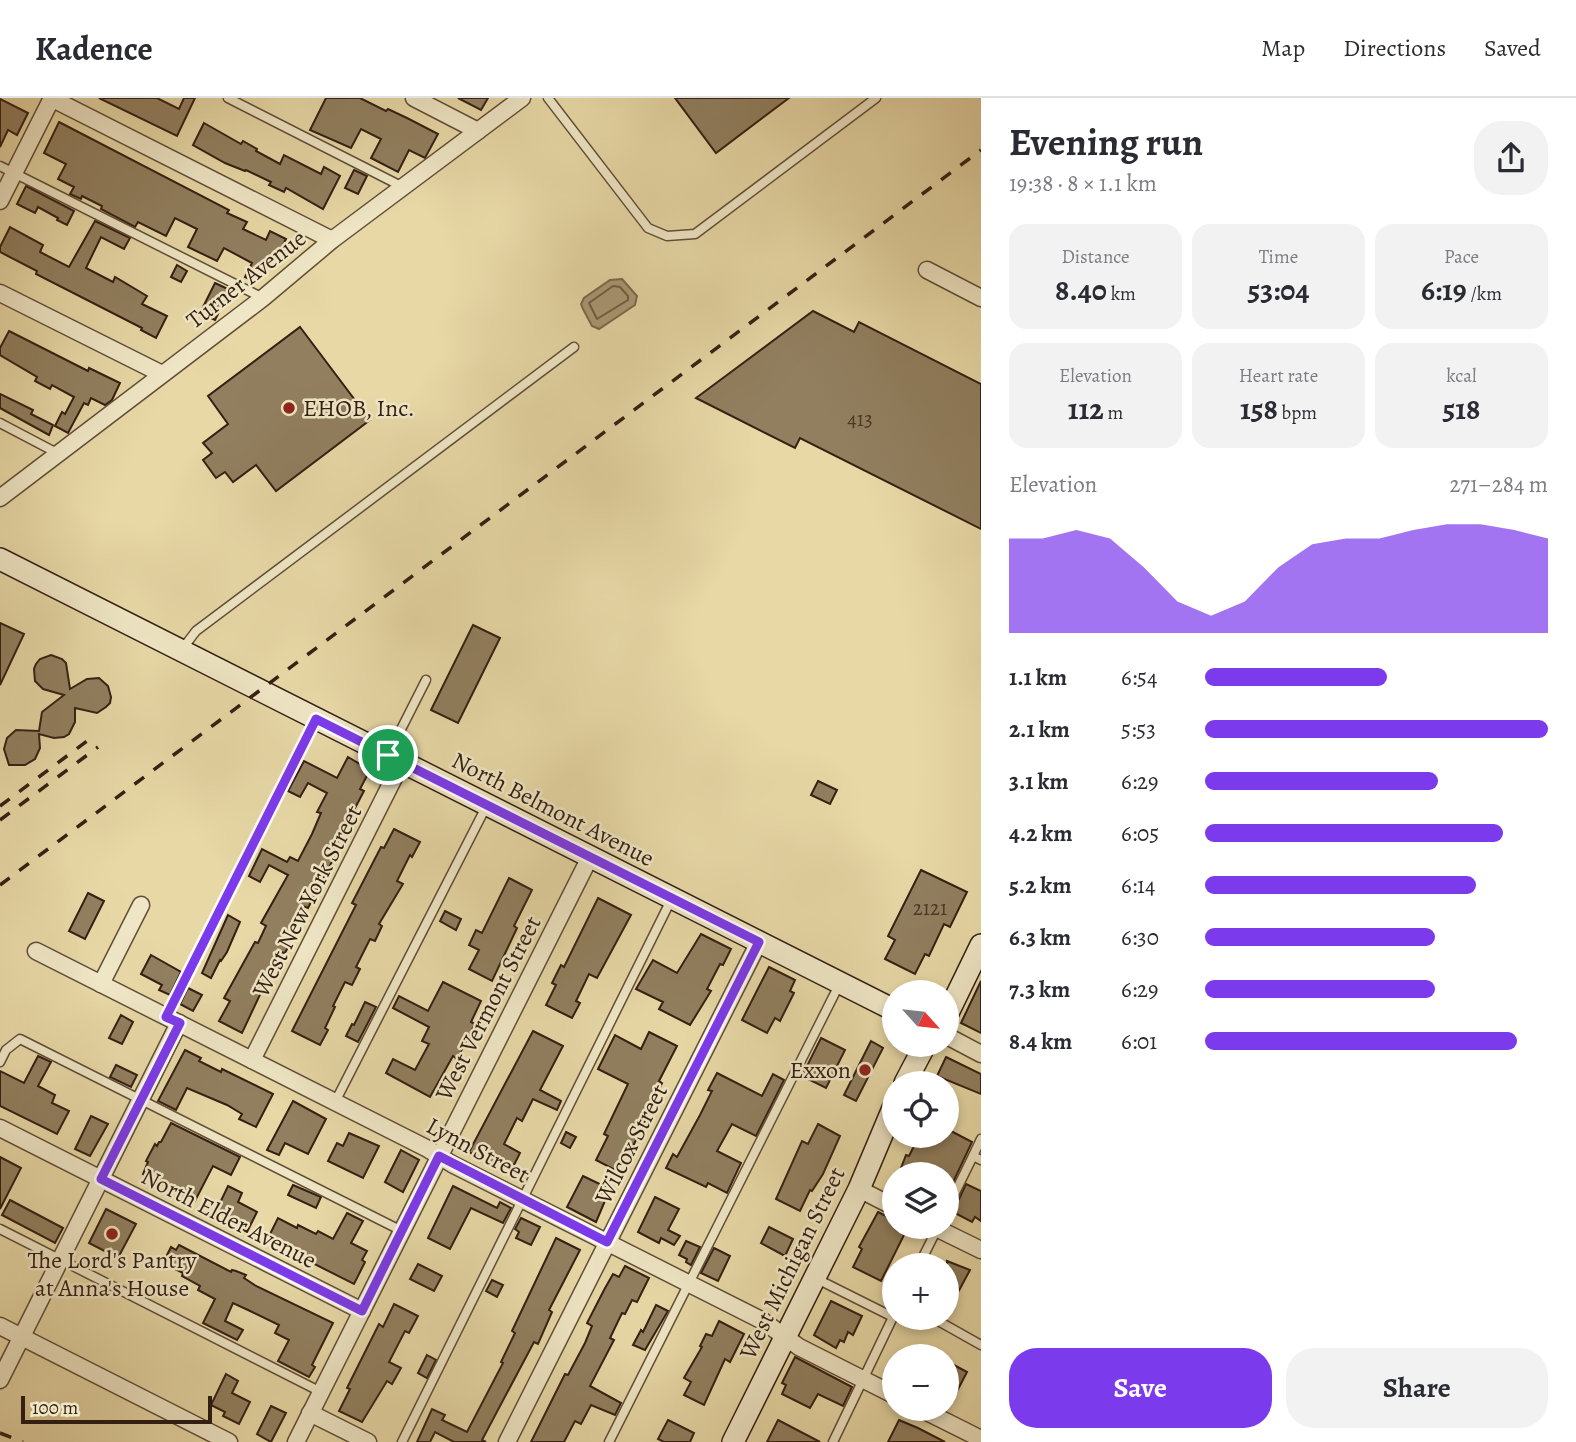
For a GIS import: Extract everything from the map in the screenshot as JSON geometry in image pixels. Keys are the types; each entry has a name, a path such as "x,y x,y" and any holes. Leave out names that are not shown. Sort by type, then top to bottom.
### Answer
{"main road":[{"name":"North Belmont Avenue","path":"0,559 882,1004"},
{"path":"959,990 981,945"},
{"name":"West Michigan Street","path":"733,1442 859,1189 882,1134"}],"street":[{"path":"0,201 7,169 51,98 332,240"},
{"path":"414,98 478,131"},
{"name":"Turner Avenue","path":"0,498 263,298 332,240 522,98"},
{"path":"927,270 981,298"},
{"path":"0,293 162,374"},
{"name":"West New York Street","path":"252,1060 395,758"},
{"name":"West Vermont Street","path":"296,1442 590,857"},
{"path":"101,984 141,905"},
{"name":"Wilcox Street","path":"507,1442 759,942"},
{"name":"Lynn Street","path":"36,951 769,1324 799,1347 882,1389"},
{"path":"0,1380 141,1101 173,1020"},
{"path":"959,1043 981,1054"},
{"name":"North Elder Avenue","path":"0,1128 362,1311"},
{"path":"859,1189 882,1201"},
{"path":"959,1239 981,1250"},
{"path":"0,1326 229,1442"},
{"path":"310,1413 368,1442"},
{"path":"945,1421 981,1439"}],"lane":[{"path":"228,98 403,187"},
{"path":"548,98 648,228 667,236 695,234 876,98"},
{"path":"7,169 263,298"},
{"path":"181,650 196,631 574,347"},
{"path":"0,423 57,453"},
{"path":"395,758 426,680"},
{"path":"173,1020 316,719"},
{"path":"335,1102 487,805"},
{"path":"402,1442 672,898"},
{"path":"609,1442 840,983"},
{"path":"0,1062 6,1050 20,1040 402,1231"},
{"path":"959,1189 977,1158 981,1139"},
{"path":"0,1228 321,1392"},
{"path":"815,1278 882,1310"},
{"path":"833,1442 887,1330"},
{"path":"954,1330 981,1345"}],"water":[{"path":"622,279 637,296 635,305 599,329 592,326 581,304 584,298 610,280"}],"building":[{"path":"99,98 157,98 179,109 184,98 195,98 177,136"},
{"path":"326,98 360,98 438,134 425,158 409,150 398,172 371,158 381,139 361,129 351,148 310,130"},
{"path":"458,98 488,98 481,110"},
{"path":"675,98 789,98 716,153"},
{"path":"0,99 28,113 17,135 8,130 0,147"},
{"path":"59,122 229,210 227,213 247,222 243,229 266,240 270,231 286,239 272,266 265,262 255,282 245,277 252,263 224,248 217,261 188,247 197,229 175,218 166,236 138,222 135,227 101,209 102,206 82,196 81,199 70,194 74,187 58,179 66,164 44,153"},
{"path":"204,123 241,144 243,141 280,164 284,155 321,174 324,167 340,176 323,209 286,188 284,192 269,185 271,182 225,163 193,145"},
{"path":"354,170 367,176 358,194 345,188"},
{"path":"26,186 74,211 67,225 38,207 35,213 17,204"},
{"path":"95,221 130,238 124,249 101,237 86,268 113,282 115,277 147,296 142,304 167,316 156,338 0,252 10,227 43,245 40,252 69,267"},
{"path":"177,265 187,271 181,282 171,277"},
{"path":"215,283 230,290 215,320 200,313"},
{"path":"813,311 854,332 859,322 981,384 981,529 800,438 795,448 696,398"},
{"name":"EHOB, Inc.","path":"300,327 370,420 276,491 256,465 233,482 225,472 216,478 203,460 212,453 203,443 228,424 208,396"},
{"path":"9,331 88,371 89,368 120,383 112,400 105,405 91,398 88,405 84,403 68,433 55,426 74,397 52,385 50,389 35,381 37,377 0,355 0,348"},
{"path":"0,394 33,410 31,414 53,425 49,435 0,408"},
{"path":"0,623 24,634 0,685"},
{"path":"473,625 500,638 458,723 431,710"},
{"path":"51,655 66,663 70,689 87,679 99,678 108,686 110,703 97,713 75,708 75,722 69,734 54,738 39,734 40,748 35,759 25,765 9,765 4,749 7,738 16,730 39,731 42,712 64,695 43,689 35,681 36,664 40,659"},
{"path":"348,757 370,770 360,789 364,791 354,810 357,811 332,852 336,854 308,908 303,906 288,939 290,943 285,953 280,952 242,1033 219,1021 230,1001 224,998 255,942 258,943 266,926 261,923 288,875 269,865 260,882 249,876 262,849 287,862 290,857 298,861 312,834 321,813 317,812 327,793 308,783 300,797 288,791 304,761 337,778"},
{"path":"818,781 837,790 830,804 811,795"},
{"path":"394,829 420,842 397,881 403,884 379,924 382,926 375,941 370,939 356,967 360,969 352,985 345,982 333,1006 335,1007 325,1028 328,1030 320,1045 292,1031 356,905 352,903 381,847 384,848"},
{"path":"921,870 967,892 950,927 944,924 929,956 925,954 915,974 885,959 895,940 888,936"},
{"path":"509,878 532,890 492,981 469,969 479,950 469,945 476,930 482,933"},
{"path":"88,893 104,901 85,939 69,931"},
{"path":"598,898 631,915 597,978 589,974 576,1001 580,1003 572,1018 546,1005 556,985 552,983 561,965 564,967"},
{"path":"445,911 461,919 456,930 440,921"},
{"path":"228,915 240,922 227,952 211,978 202,973"},
{"path":"701,934 731,949 723,965 720,964 707,989 711,991 690,1025 659,1009 663,1002 636,989 653,960 677,973"},
{"path":"151,955 181,972 170,995 159,990 162,985 141,974"},
{"path":"769,967 795,980 790,991 794,993 780,1021 775,1018 767,1033 742,1020"},
{"path":"981,981 981,1033 961,1023"},
{"path":"443,982 481,1001 471,1022 475,1024 457,1059 453,1056 430,1097 386,1073 393,1059 415,1070 429,1044 422,1041 429,1027 393,1008 399,996 428,1011"},
{"path":"188,988 202,995 193,1011 180,1004"},
{"path":"365,1002 376,1007 358,1042 346,1036"},
{"path":"121,1015 133,1022 122,1044 109,1038"},
{"path":"533,1031 563,1046 540,1090 561,1101 557,1110 533,1099 522,1121 517,1118 504,1144 520,1153 514,1165 498,1157 493,1165 469,1152"},
{"path":"649,1032 677,1046 659,1081 662,1083 638,1136 632,1148 629,1146 617,1171 596,1160 608,1136 604,1134 628,1084 598,1069 615,1035 641,1049"},
{"path":"821,1038 845,1050 826,1088 802,1076"},
{"path":"871,1041 882,1047 856,1101 844,1095"},
{"path":"185,1050 221,1072 222,1069 273,1094 256,1127 239,1119 242,1114 227,1105 187,1088 176,1110 158,1101"},
{"path":"38,1056 51,1062 38,1086 55,1095 52,1103 69,1111 57,1134 0,1106 0,1071 24,1083"},
{"path":"946,1057 981,1074 981,1094 959,1085 959,1071 939,1071"},
{"path":"116,1065 137,1075 131,1087 110,1077"},
{"path":"717,1073 762,1096 773,1074 784,1080 756,1136 732,1124 717,1151 741,1163 727,1193 708,1183 706,1187 666,1168 673,1154 677,1157 700,1115 712,1091 708,1090"},
{"path":"293,1101 326,1119 308,1154 285,1143 279,1155 267,1150"},
{"path":"91,1116 108,1124 90,1156 75,1149"},
{"path":"171,1123 240,1157 231,1175 213,1166 195,1201 143,1174 155,1144 157,1146 161,1142"},
{"path":"818,1124 840,1136 823,1174 812,1191 810,1190 800,1211 776,1199 802,1141 808,1144"},
{"path":"566,1132 576,1137 570,1148 561,1143"},
{"path":"349,1133 379,1146 363,1178 328,1161 337,1143 343,1146"},
{"path":"959,1135 972,1142 959,1170 959,1162 903,1162 906,1155 909,1156 913,1148 959,1148"},
{"path":"401,1150 419,1160 403,1192 385,1182"},
{"path":"0,1157 21,1168 0,1209"},
{"path":"583,1176 610,1189 596,1222 567,1207"},
{"path":"966,1184 981,1191 981,1221 975,1217 972,1222 959,1215 959,1199"},
{"path":"293,1185 321,1197 316,1208 288,1195"},
{"path":"228,1186 242,1193 238,1202 257,1212 247,1232 232,1224 234,1220 216,1211"},
{"path":"453,1186 497,1208 500,1202 511,1208 503,1223 471,1208 450,1249 428,1238"},
{"path":"655,1197 679,1209 668,1230 680,1236 674,1245 661,1238 659,1243 638,1232"},
{"path":"10,1200 63,1228 55,1243 2,1215"},
{"name":"The Lord's Pantry at Anna's House","path":"106,1209 136,1224 118,1258 89,1243"},
{"path":"878,1212 882,1214 882,1239 902,1239 895,1253 882,1253 881,1281 853,1267 862,1249 859,1247"},
{"path":"347,1213 363,1221 351,1243 367,1251 362,1260 365,1262 354,1284 267,1240 278,1218 297,1228 298,1225 316,1234 318,1231 333,1239"},
{"path":"521,1218 540,1227 531,1245 516,1238 519,1232 515,1229"},
{"path":"769,1227 793,1239 785,1256 761,1243"},
{"path":"556,1238 580,1250 549,1310 552,1312 538,1344 534,1342 482,1440 486,1442 454,1442 435,1432 430,1442 417,1442 432,1409 445,1415 442,1420 467,1432 503,1363 501,1362 515,1333 512,1331"},
{"path":"686,1241 700,1247 691,1265 679,1255"},
{"path":"179,1245 231,1272 232,1270 246,1275 244,1278 256,1286 333,1323 312,1365 315,1367 309,1377 278,1361 289,1340 275,1333 279,1325 233,1303 225,1321 243,1330 237,1340 203,1323 215,1299 198,1290 200,1286 182,1276 183,1273 163,1263 171,1247 176,1250"},
{"path":"714,1248 730,1256 718,1281 701,1273"},
{"path":"418,1264 442,1276 434,1291 410,1279"},
{"path":"625,1266 649,1278 637,1302 632,1300 625,1314 622,1313 610,1338 614,1340 590,1386 621,1403 615,1415 591,1405 581,1424 575,1421 564,1442 531,1442 565,1374 568,1375 585,1343 592,1326 587,1323 604,1290 613,1274 619,1277"},
{"path":"959,1266 970,1270 959,1291"},
{"path":"492,1280 503,1285 497,1297 486,1291"},
{"path":"831,1301 862,1316 853,1335 848,1332 844,1342 840,1340 836,1348 814,1335"},
{"path":"394,1304 418,1316 409,1333 405,1331 389,1362 401,1368 392,1384 387,1381 362,1422 339,1411 350,1389 347,1388 379,1324 383,1327"},
{"path":"656,1305 668,1311 645,1350 633,1345 641,1330 643,1332"},
{"path":"719,1321 744,1334 730,1362 725,1359 704,1405 684,1395 691,1382 684,1378 702,1347 700,1346 706,1334 712,1336"},
{"path":"427,1355 436,1360 427,1378 418,1373"},
{"path":"795,1357 852,1387 843,1406 818,1394 810,1408 782,1394 786,1385 782,1383"},
{"path":"959,1368 967,1372 959,1387"},
{"path":"226,1374 238,1381 232,1393 250,1402 239,1424 223,1416 225,1412 211,1405"},
{"path":"271,1406 286,1413 271,1442 257,1434"},
{"path":"668,1420 694,1433 690,1442 664,1442 658,1439"},
{"path":"778,1420 820,1442 767,1442"},
{"path":"898,1421 901,1421 945,1442 888,1442"}],"railway":[{"path":"0,885 981,150"},
{"path":"0,806 87,741"},
{"path":"0,820 98,747"},
{"path":"0,1433 23,1442"}],"place":[{"name":"EHOB, Inc.","path":"289,408"},
{"name":"Exxon","path":"865,1070"},
{"name":"The Lord's Pantry at Anna's House","path":"112,1234"}],"route":[{"path":"316,719 388,755 759,942 607,1242 439,1156 362,1311 101,1179 180,1023 166,1017 316,719"}]}
